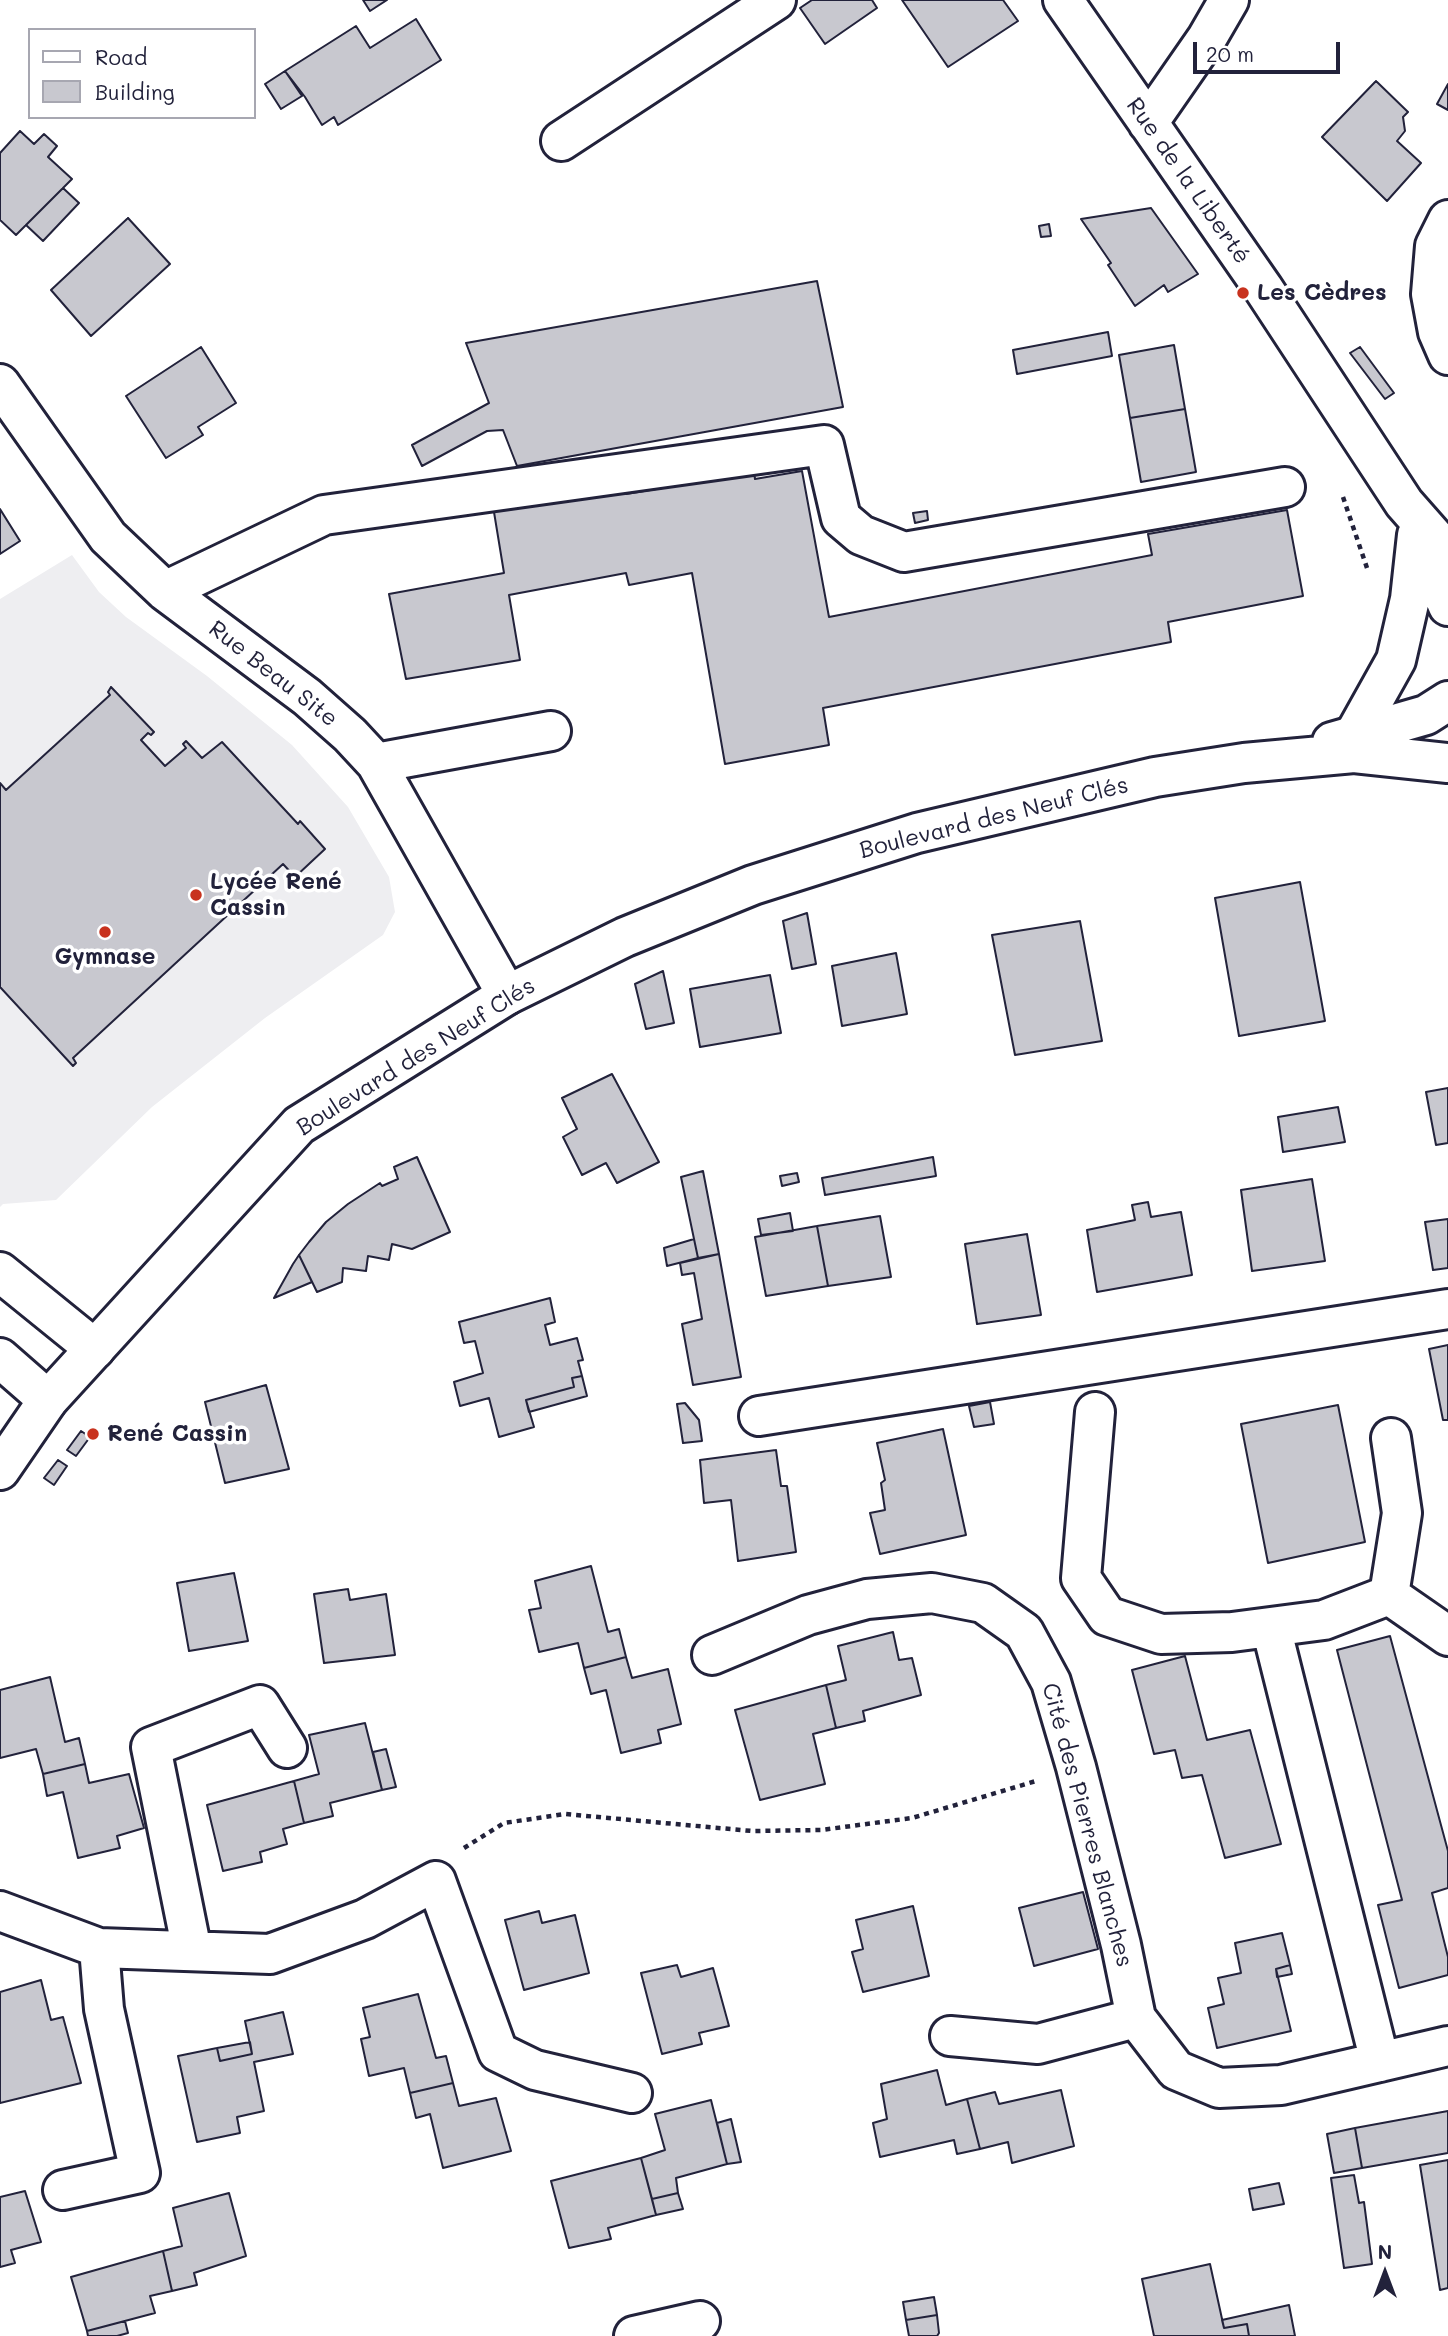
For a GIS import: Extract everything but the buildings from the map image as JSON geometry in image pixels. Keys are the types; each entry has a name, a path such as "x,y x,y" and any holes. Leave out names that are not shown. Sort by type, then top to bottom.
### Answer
{"street":[{"path":"561,141 776,0"},
{"name":"Rue de la Liberté","path":"1063,0 1263,288 1423,530 1448,606"},
{"path":"1149,123 1207,38 1229,0"},
{"path":"1448,220 1435,246 1431,294 1438,332 1448,355"},
{"name":"Rue Beau Site","path":"0,384 108,537 165,591 307,697 350,735 376,763 507,995"},
{"path":"165,591 324,515 824,445 841,518 861,535 904,552 1285,487"},
{"path":"1353,737 1396,660 1423,530"},
{"path":"1448,701 1445,723 1448,746"},
{"name":"Boulevard des Neuf Clés","path":"1244,763 1353,737 1426,715 1448,701"},
{"path":"376,763 551,732"},
{"name":"Boulevard des Neuf Clés","path":"0,1470 48,1400 299,1125 507,995 625,937 753,885 917,833 1155,777 1244,763 1354,753 1448,763"},
{"path":"0,1272 95,1349"},
{"path":"759,1416 1448,1309"},
{"path":"0,1358 48,1400"},
{"path":"1095,1412 1081,1578 1107,1616 1161,1634 1231,1632 1324,1620 1389,1595"},
{"path":"1389,1595 1402,1513 1391,1438"},
{"name":"Cité des Pierres Blanches","path":"712,1654 808,1615 867,1599 932,1592 983,1603 1024,1633 1051,1682 1076,1767 1121,1945 1136,2018 1176,2070 1219,2088 1281,2085 1448,2046"},
{"path":"1389,1595 1448,1636"},
{"path":"1270,1627 1380,2062"},
{"path":"192,1951 151,1748 260,1705 287,1748"},
{"path":"0,1911 99,1948 271,1954 365,1919 436,1881 498,2052 535,2070 632,2093"},
{"path":"63,2190 140,2173 104,2009 99,1948"},
{"path":"950,2036 1038,2044 1136,2018"},
{"path":"634,2336 700,2321"}],"path":[{"path":"436,1881 449,1857 504,1823 565,1814 752,1831 821,1830 912,1818 1076,1767"}],"shaded area":[{"name":"Lycée René Cassin","path":"72,555 99,592 126,617 207,676 292,745 348,807 389,877 395,912 383,935 265,1018 152,1107 56,1200 3,1204 0,1207 0,599"}],"place":[{"name":"Les Cèdres","path":"1243,293"},
{"name":"Lycée René Cassin","path":"196,895"},
{"name":"Gymnase","path":"105,932"},
{"name":"René Cassin","path":"93,1434"}]}
